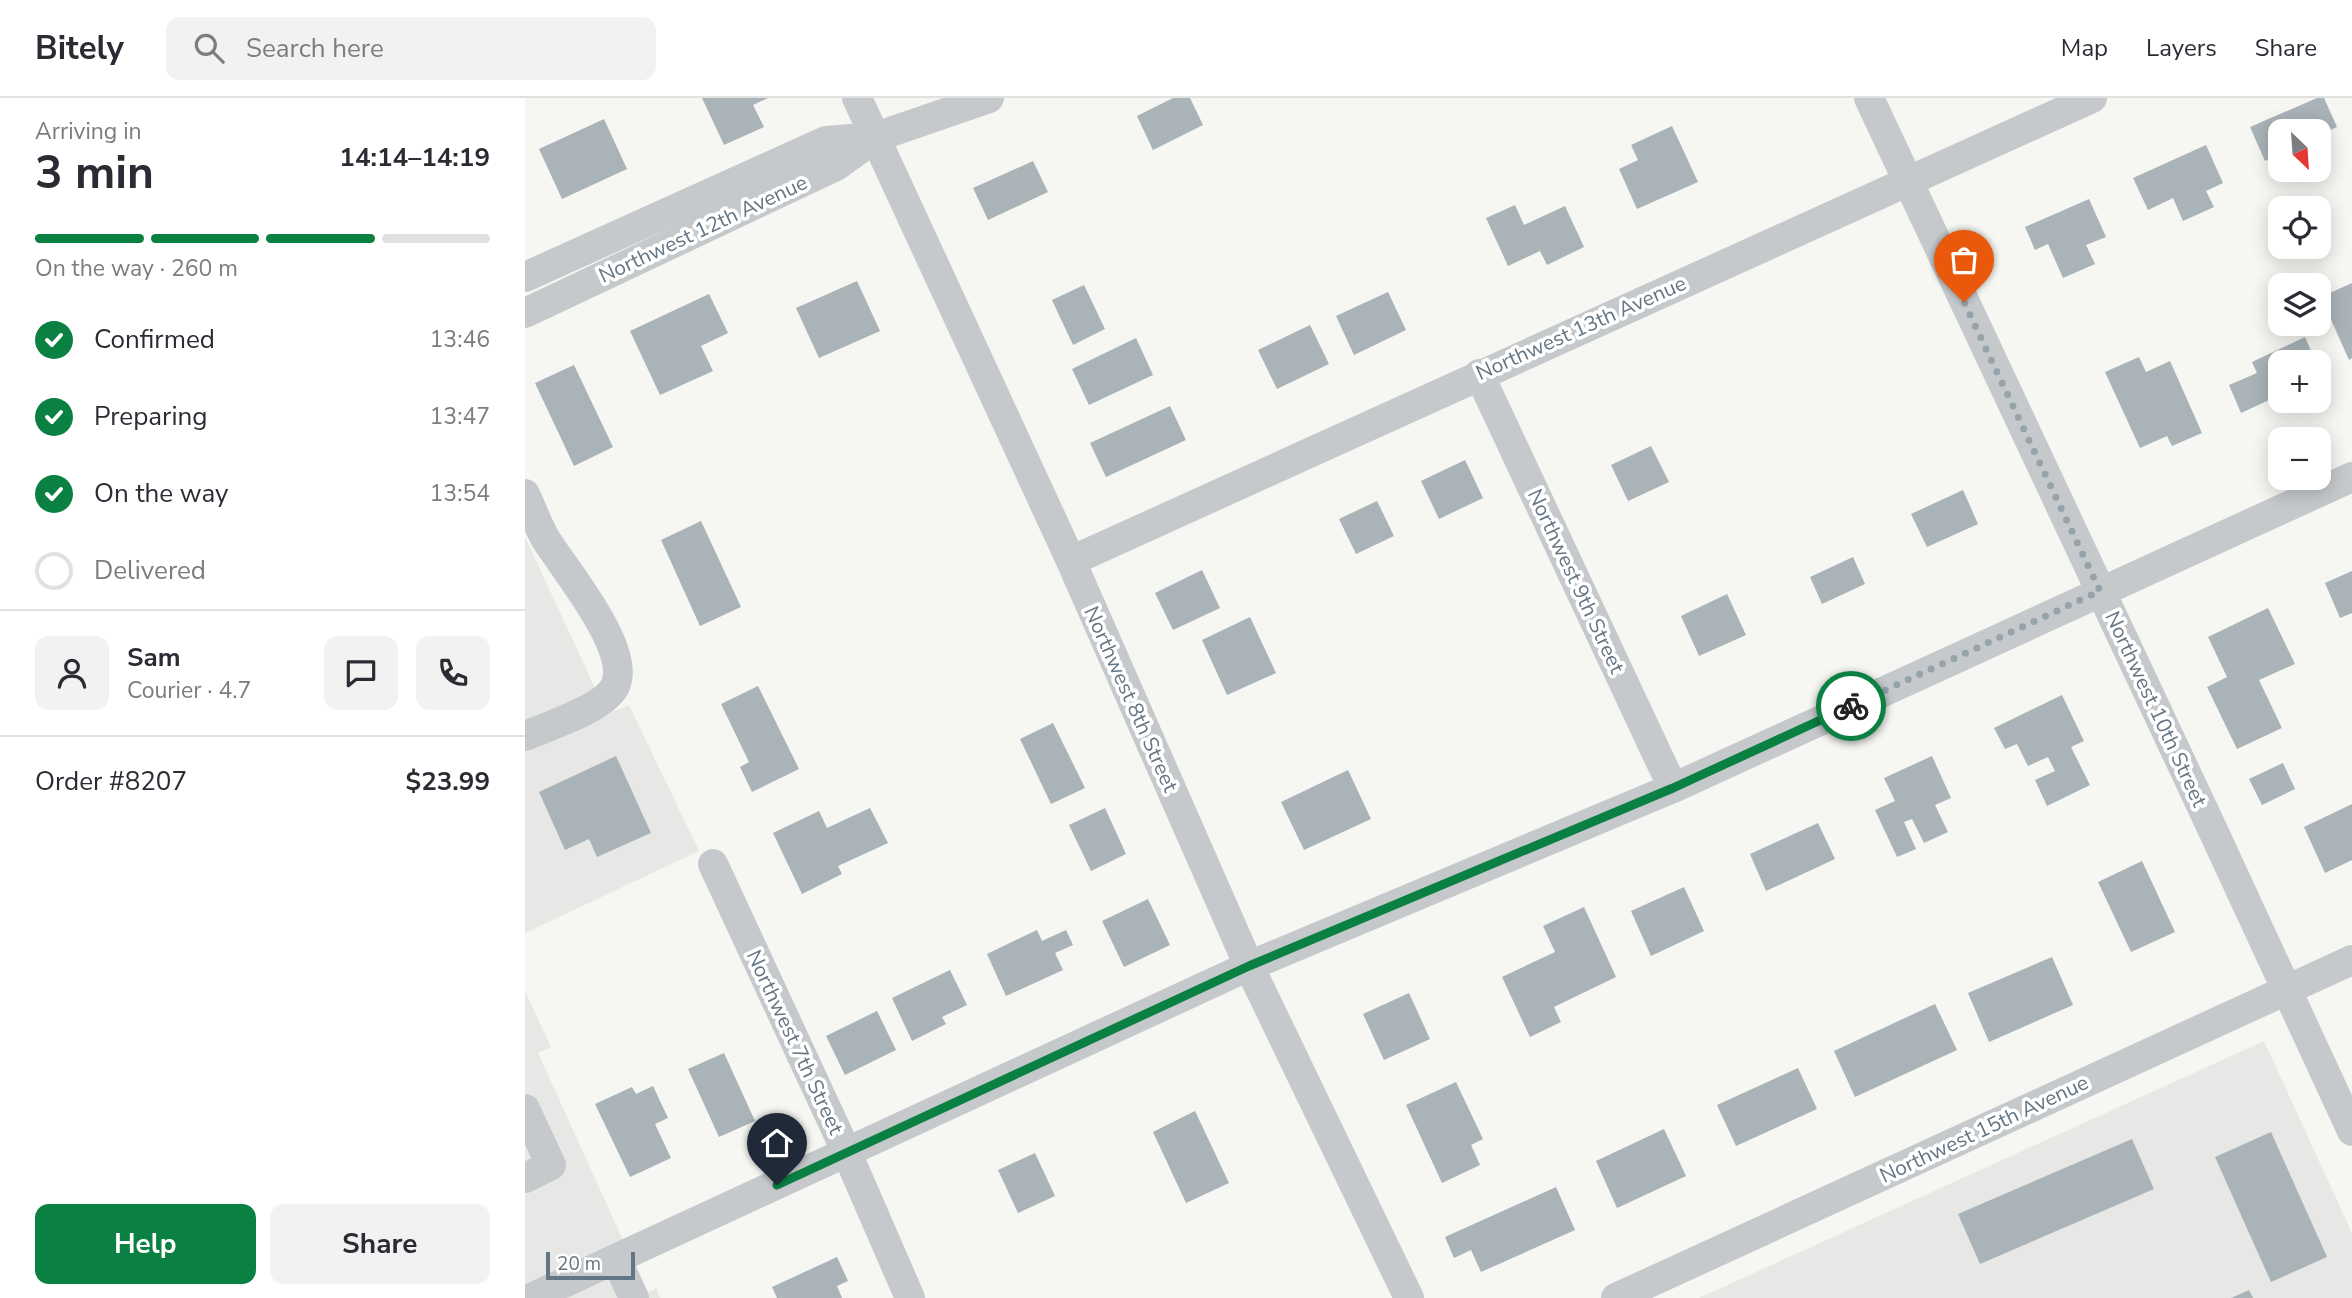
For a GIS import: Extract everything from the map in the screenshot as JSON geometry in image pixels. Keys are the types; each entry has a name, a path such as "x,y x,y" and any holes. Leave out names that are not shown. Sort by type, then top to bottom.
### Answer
{"street":[{"name":"Northwest 8th Street","path":"857,98 1071,561 1249,966 1409,1298"},
{"name":"Northwest 12th Avenue","path":"525,277 826,141 876,137 989,98"},
{"name":"Northwest 10th Street","path":"1869,98 2352,1131"},
{"name":"Northwest 13th Avenue","path":"1071,561 2092,98"},
{"name":"Northwest 12th Avenue","path":"525,313 836,166 876,137"},
{"name":"Northwest 9th Street","path":"1479,374 1673,788"},
{"path":"531,1298 1249,966 1673,788 2352,477"},
{"path":"525,494 544,536 602,622 617,663 617,683 606,697 582,712 525,736"},
{"name":"Northwest 7th Street","path":"713,864 847,1153 910,1298"},
{"name":"Northwest 15th Avenue","path":"1616,1298 2352,960"},
{"path":"525,1109 551,1166 525,1178"},
{"path":"615,1259 634,1298"}],"shaded area":[{"path":"525,537 607,714 629,705 699,851 525,933"},
{"path":"525,991 551,1047 538,1053 647,1293 656,1288 660,1298 525,1298"},
{"path":"2264,1041 2352,1233 2352,1298 1699,1298"}],"building":[{"path":"702,98 768,98 753,105 764,127 724,145"},
{"path":"1173,98 1190,98 1203,125 1153,150 1137,116"},
{"path":"2317,98 2324,98 2337,127 2331,130 2331,119 2268,119"},
{"path":"604,119 627,169 562,199 539,149"},
{"path":"2268,119 2268,160 2265,161 2250,127"},
{"path":"1672,126 1698,182 1637,209 1619,169 1638,160 1631,145"},
{"path":"2206,145 2223,183 2206,191 2214,207 2183,221 2173,198 2148,210 2133,178"},
{"path":"1033,161 1048,192 988,220 973,188"},
{"path":"2089,199 2106,237 2086,245 2095,264 2063,278 2048,244 2035,250 2025,227"},
{"path":"1515,205 1524,225 1565,206 1584,247 1547,265 1540,251 1508,266 1486,218"},
{"path":"857,281 880,331 819,358 796,308"},
{"path":"2352,283 2352,358 2349,360 2331,320 2331,292"},
{"path":"1084,285 1105,329 1073,345 1052,300"},
{"path":"1388,292 1406,330 1354,355 1336,316"},
{"path":"709,294 728,333 701,346 713,371 660,395 630,331"},
{"path":"1310,325 1329,364 1277,389 1258,350"},
{"path":"2305,337 2311,350 2277,350"},
{"path":"1136,338 1153,375 1089,405 1072,369"},
{"path":"2268,354 2268,401 2241,413 2229,385 2257,373 2252,362"},
{"path":"2139,357 2146,372 2170,361 2202,433 2172,446 2167,436 2140,448 2105,372"},
{"path":"574,365 613,447 574,466 535,383"},
{"path":"1170,406 1186,440 1106,477 1090,443"},
{"path":"1651,446 1669,482 1628,501 1611,465"},
{"path":"1465,460 1483,498 1439,519 1421,481"},
{"path":"1963,490 1978,524 1927,547 1911,514"},
{"path":"1377,501 1394,536 1356,554 1339,519"},
{"path":"701,521 741,607 700,626 661,540"},
{"path":"1853,557 1865,584 1822,604 1810,577"},
{"path":"1202,570 1220,608 1173,630 1155,593"},
{"path":"2352,571 2352,613 2340,618 2325,583"},
{"path":"1727,594 1746,635 1699,656 1681,616"},
{"path":"2268,608 2295,664 2259,680 2282,728 2237,749 2207,687 2227,677 2208,637"},
{"path":"1250,617 1276,673 1227,695 1202,640"},
{"path":"758,686 799,769 752,792 740,767 749,762 721,704"},
{"path":"2062,695 2084,741 2071,747 2090,785 2047,806 2035,780 2055,771 2048,757 2028,766 2017,744 2005,749 1994,728"},
{"path":"1053,723 1085,788 1051,804 1020,739"},
{"path":"616,756 651,833 597,857 589,839 565,850 539,792"},
{"path":"1932,756 1951,798 1935,805 1948,832 1924,843 1912,819 1904,822 1916,849 1897,857 1875,810 1895,801 1884,778"},
{"path":"2283,763 2295,789 2262,805 2249,779"},
{"path":"1348,770 1371,819 1304,850 1281,802"},
{"path":"2352,804 2352,860 2325,873 2304,827"},
{"path":"870,808 888,843 838,866 842,874 802,894 773,833 819,811 827,828"},
{"path":"1105,808 1126,854 1091,871 1069,825"},
{"path":"1818,823 1835,859 1766,891 1750,854"},
{"path":"2142,861 2175,932 2131,952 2098,882"},
{"path":"1684,887 1704,931 1651,956 1631,911"},
{"path":"1148,899 1170,945 1124,967 1102,921"},
{"path":"1584,907 1616,977 1554,1007 1561,1022 1530,1037 1502,977 1555,952 1543,926"},
{"path":"1037,930 1042,941 1066,930 1073,945 1055,953 1063,970 1006,996 987,954"},
{"path":"2052,957 2073,1005 1989,1042 1968,993"},
{"path":"950,970 967,1005 942,1017 946,1024 912,1041 892,998"},
{"path":"1409,993 1430,1039 1384,1060 1363,1014"},
{"path":"1935,1004 1957,1050 1855,1097 1834,1051"},
{"path":"877,1011 896,1050 845,1075 826,1036"},
{"path":"724,1053 755,1121 719,1137 688,1069"},
{"path":"1798,1068 1817,1109 1736,1146 1717,1105"},
{"path":"1456,1082 1483,1139 1471,1145 1480,1165 1442,1183 1406,1105"},
{"path":"653,1086 668,1118 655,1124 671,1158 630,1177 595,1104 632,1087 636,1094"},
{"path":"1195,1111 1229,1183 1186,1203 1153,1132"},
{"path":"1664,1129 1686,1176 1617,1208 1596,1161"},
{"path":"2271,1132 2327,1257 2271,1282 2215,1157"},
{"path":"2132,1139 2154,1189 1980,1264 1958,1214"},
{"path":"1035,1153 1055,1196 1018,1213 998,1170"},
{"path":"1556,1187 1575,1230 1481,1272 1471,1250 1454,1258 1445,1237"},
{"path":"837,1257 848,1281 837,1286 842,1298 777,1298 772,1287"},
{"path":"2249,1290 2253,1298 2231,1298"}],"way so far":[{"path":"1851,706 2100,591 1964,302"}],"route":[{"path":"777,1185 1249,966 1673,788 1851,706"}]}
